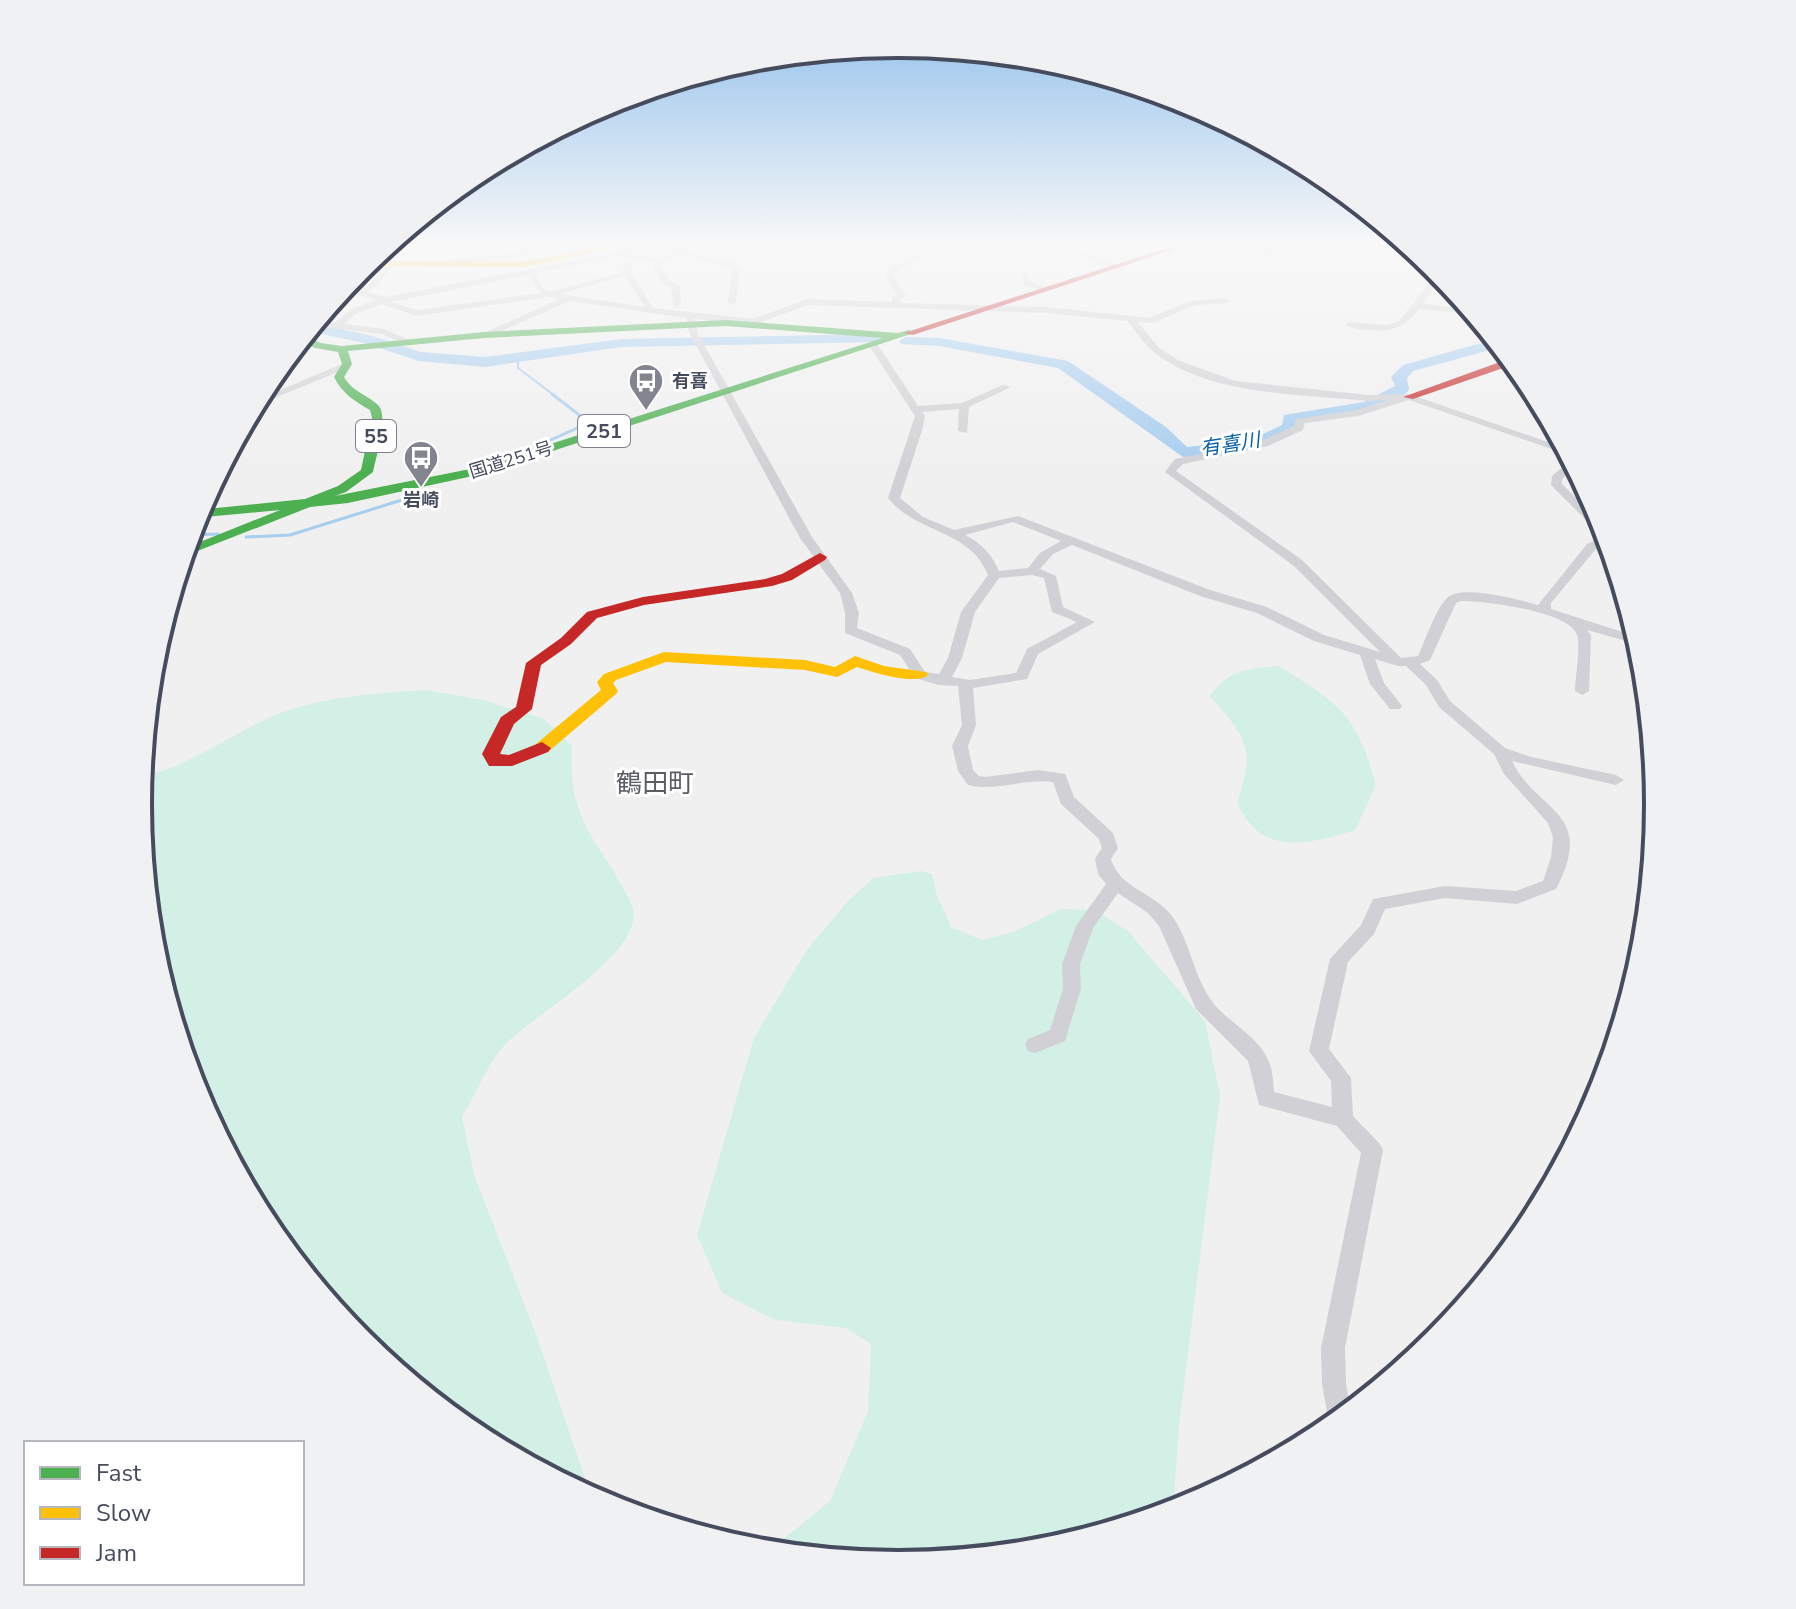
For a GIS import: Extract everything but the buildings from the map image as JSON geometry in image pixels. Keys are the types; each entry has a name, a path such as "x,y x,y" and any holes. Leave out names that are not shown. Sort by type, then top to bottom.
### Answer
{"main road":[{"name":"国道251号","path":"211,513 304,505 478,471 946,320"},
{"path":"312,343 344,357 370,346 399,342 750,322 898,336"},
{"name":"55","path":"197,548 342,489 367,472 371,465 378,418 375,408 346,391 341,383 339,377 344,357"},
{"path":"1402,398 1501,364"},
{"path":"820,557 777,580 622,605 584,620 566,641 534,663 524,709 507,721 491,754 495,762 514,762 532,756 610,691 605,682 610,677 664,657 805,665 837,672 855,661 882,670 920,675"}],"street":[{"path":"325,327 346,320"},
{"path":"484,335 518,320"},
{"path":"681,320 691,324 779,489 846,593 852,613 850,630 905,652 920,675 965,684 1022,676 1032,652 1088,622 1057,609 1050,576 1033,571 994,575"},
{"path":"750,322 755,320"},
{"path":"1126,320 1155,320"},
{"path":"1349,325 1392,329 1406,320"},
{"path":"1132,321 1156,350 1209,376 1255,389 1402,398 1553,447"},
{"path":"326,325 384,332 399,342"},
{"path":"873,344 920,416 915,447 897,482 894,498 906,514 934,528 957,533 986,552 994,575 987,591 968,610 954,667 939,681"},
{"path":"273,397 290,391 344,357"},
{"path":"915,409 964,406 1006,387"},
{"path":"1402,398 1358,413 1300,421 1299,428 1281,439 1179,461 1170,472 1298,563 1404,662 1432,683 1444,704 1500,751 1528,761 1616,780"},
{"path":"963,431 964,406"},
{"path":"1565,469 1556,478 1557,485 1588,518"},
{"path":"957,533 1014,518 1192,589 1262,610 1319,638 1404,662 1423,660 1451,601 1458,597 1470,596 1544,612 1625,637"},
{"path":"1033,571 1037,562 1062,543 1072,541"},
{"path":"1544,612 1545,603 1597,542"},
{"path":"1575,623 1584,635 1582,691"},
{"path":"1366,653 1377,684 1395,706"},
{"path":"965,684 969,725 960,746 966,771 974,781 1000,784 1046,774 1059,778 1067,800 1107,837 1110,848 1103,859 1107,874 1115,884 1135,893 1159,910 1174,930 1203,1005 1258,1061 1266,1099 1343,1119 1372,1150 1359,1231 1333,1348 1338,1407"},
{"path":"1343,1119 1341,1078 1319,1051 1339,959 1368,929 1379,904 1445,892 1517,898 1550,885 1559,865 1561,829 1554,815 1505,767 1500,751"},
{"path":"1035,1045 1058,1035 1072,989 1071,964 1085,926 1115,884"}],"green space":[{"path":"1279,666 1343,713 1361,742 1376,785 1355,830 1303,842 1272,839 1247,820 1237,802 1246,769 1244,744 1232,722 1210,696 1224,681 1240,672"},
{"path":"426,690 483,700 544,719 572,746 572,773 581,814 631,903 633,921 624,941 607,962 502,1048 462,1117 474,1175 536,1334 586,1482 525,1451 444,1397 406,1366 337,1297 277,1219 228,1135 208,1090 177,998 158,902 153,853 153,773 192,758 270,717 303,706 355,696"},
{"path":"921,871 932,874 936,893 951,927 982,940 1013,932 1061,909 1095,910 1128,931 1205,1021 1220,1096 1179,1426 1174,1498 1091,1526 995,1545 898,1551 780,1542 830,1501 868,1411 871,1344 846,1328 775,1320 722,1293 697,1235 754,1038 806,951 849,900 873,878"}],"waterway":[{"name":"有喜川","path":"323,329 368,339 419,356 485,362 621,343 876,338"},
{"name":"有喜川","path":"906,341 939,342 1063,364 1102,394 1160,431 1183,452 1254,444 1291,427 1290,419 1351,410 1384,401 1403,387 1399,377 1408,368 1487,346"},
{"path":"518,360 518,368 555,396"},
{"path":"535,447 584,425 578,414 552,394"},
{"path":"246,537 290,535 421,494"},
{"path":"202,535 218,534"}],"traffic: fast":[{"path":"342,349 484,335 726,323 898,336"},
{"path":"211,512 348,499 478,471 909,333"},
{"path":"197,548 342,489 367,472 378,418 375,408 354,396 342,383 339,377 347,364 342,349 312,343"}],"traffic: slow":[{"path":"542,748 610,691 605,682 610,677 664,657 805,665 837,672 855,661 882,670 920,675"}],"traffic: jam":[{"path":"909,333 949,320"},
{"path":"1409,397 1501,365"},
{"path":"542,748 512,760 495,762 491,754 507,721 524,709 534,663 566,641 592,615 643,601 767,583 787,577 820,557"}],"place":[{"name":"有喜","path":"646,412"},
{"name":"岩崎","path":"421,489"}],"district":[{"name":"鶴田町","path":"655,783"}]}
